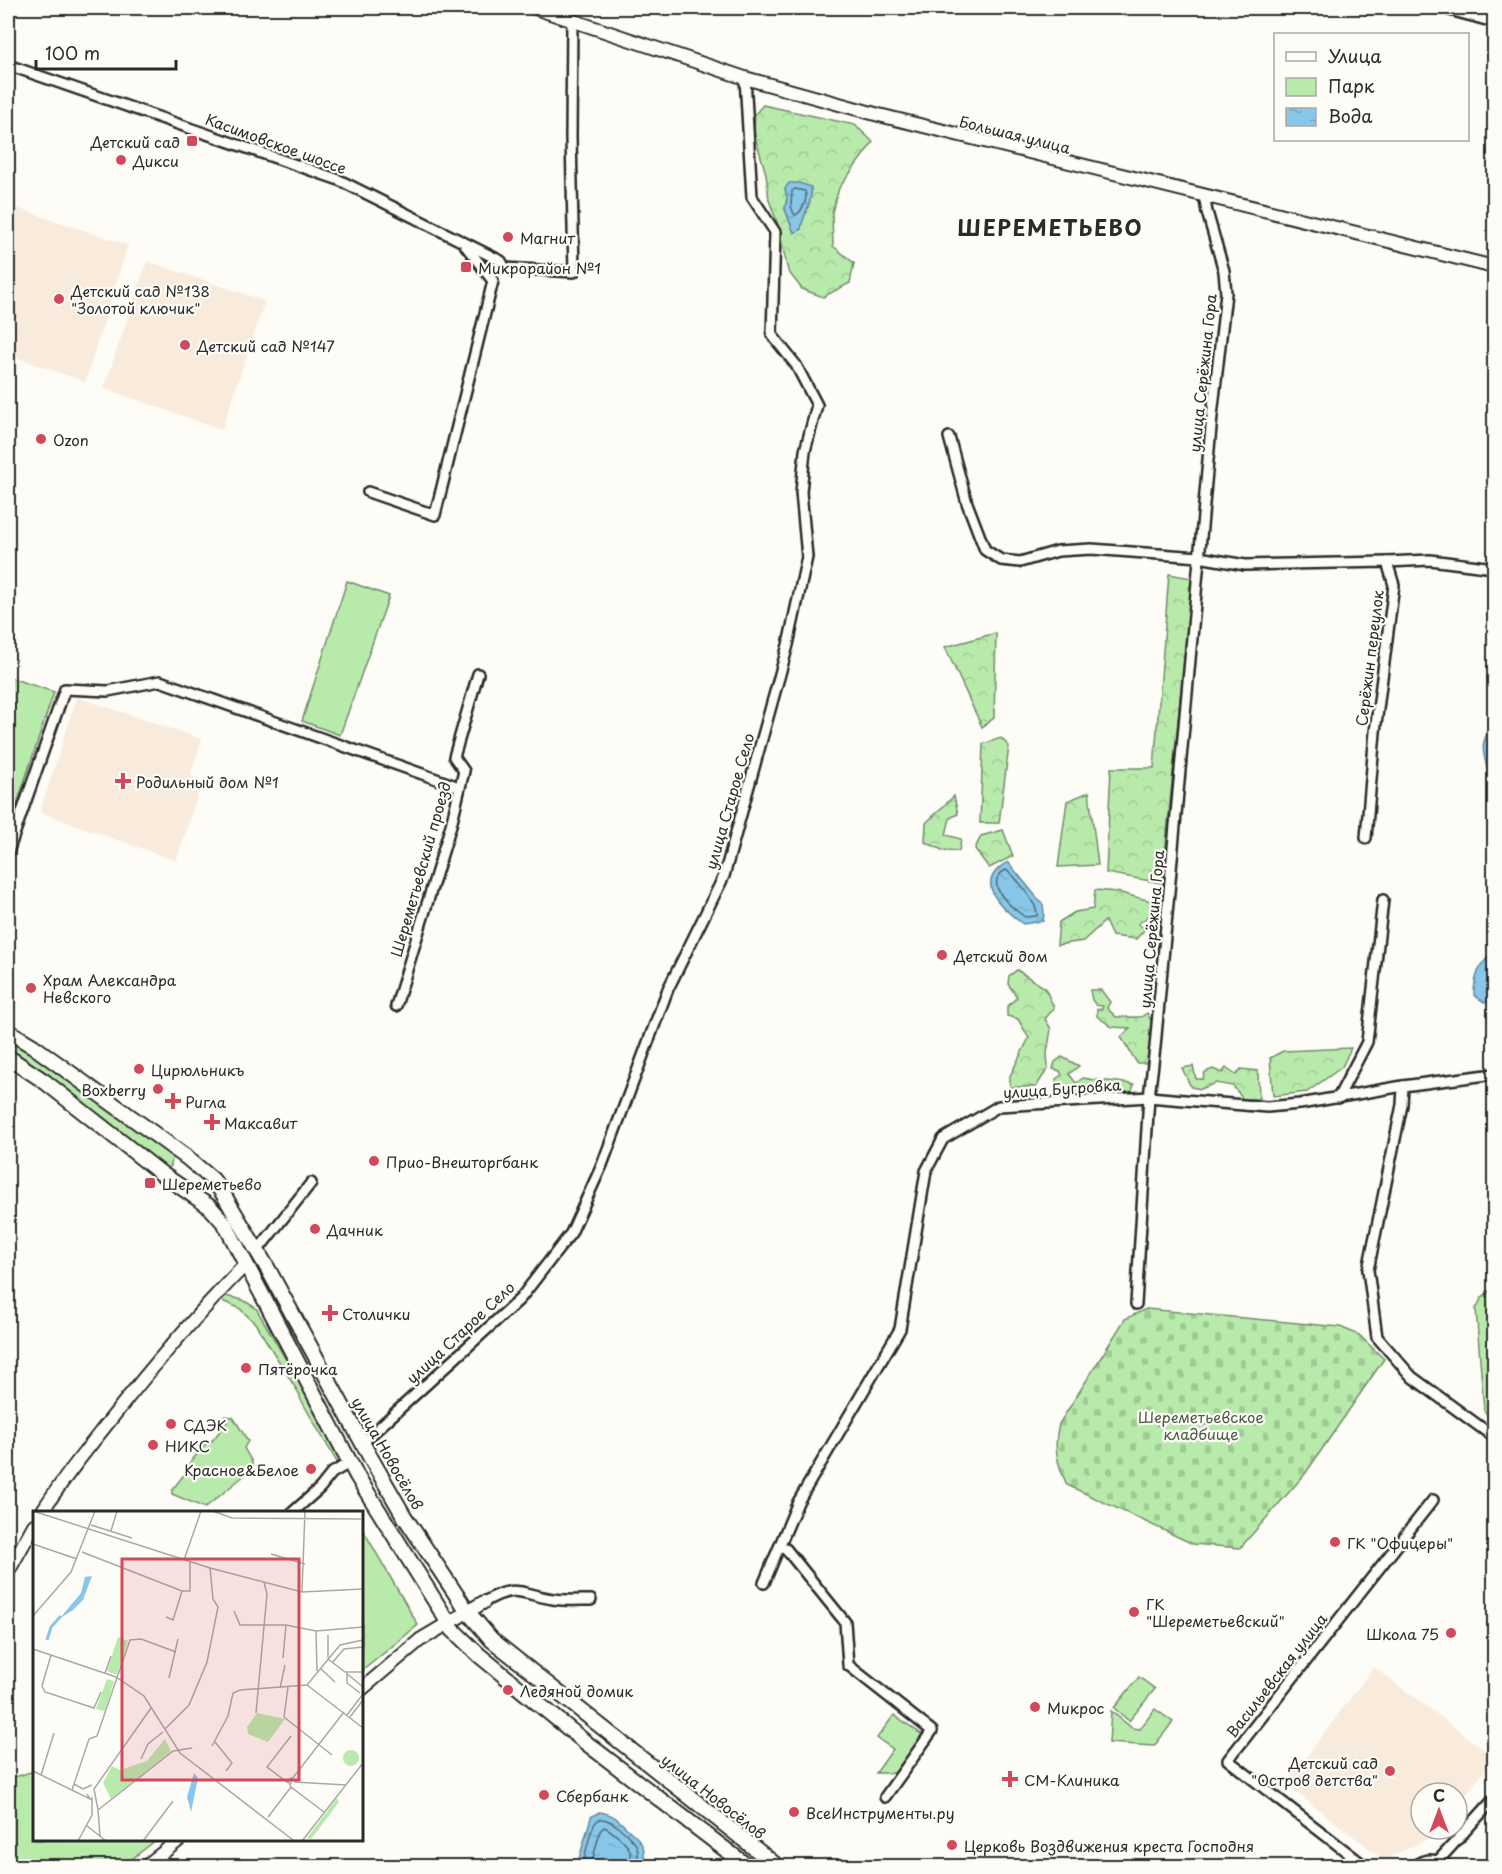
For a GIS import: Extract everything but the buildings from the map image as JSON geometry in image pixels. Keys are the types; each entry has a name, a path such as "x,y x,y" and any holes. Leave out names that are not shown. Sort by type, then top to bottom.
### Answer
{"main road":[{"name":"улица Новосёлов","path":"8,1031 33,1046 178,1151 222,1192 258,1250 404,1516 468,1611 492,1640 777,1866"},
{"path":"8,1057 44,1081 162,1174 210,1207 225,1224 349,1463 453,1630 479,1655 552,1714 747,1866"}],"street":[{"name":"Большая улица","path":"535,8 745,78 890,118 1494,267"},
{"path":"1442,8 1494,22"},
{"path":"368,492 435,515 493,281 497,280 505,268 574,272 572,20"},
{"name":"Касимовское шоссе","path":"8,65 339,180 501,261 505,268"},
{"name":"улица Старое Село","path":"362,1443 520,1299 571,1233 602,1165 668,989 724,876 788,645 807,557 801,492 805,451 817,405 796,365 772,335 775,232 752,198 745,78"},
{"name":"улица Серёжина Гора","path":"1136,1304 1149,1097 1212,416 1226,293 1224,271 1204,195"},
{"path":"464,243 493,281"},
{"path":"949,437 967,502 985,550 1000,560 1020,562 1058,551 1091,549 1199,557 1245,566 1430,560 1494,568"},
{"name":"Серёжин переулок","path":"1366,838 1375,732 1394,585 1387,562"},
{"name":"Шереметьевский проезд","path":"396,1006 451,825 464,771 454,757 478,674"},
{"path":"8,852 65,689 108,691 160,681 459,787"},
{"path":"1338,1098 1367,1042 1383,900"},
{"name":"улица Бугровка","path":"764,1583 798,1502 900,1329 926,1171 943,1138 999,1106 1149,1097 1267,1107 1494,1074"},
{"path":"1403,1086 1402,1106 1368,1270 1377,1336 1412,1377 1494,1437"},
{"path":"258,1250 311,1183"},
{"path":"43,1511 59,1484 138,1385 179,1335 245,1264"},
{"path":"294,1511 320,1488 332,1473 349,1463"},
{"name":"Васильевская улица","path":"1365,1866 1228,1760 1433,1500"},
{"path":"8,1572 33,1527"},
{"path":"786,1549 845,1622 848,1665 932,1731 885,1797"},
{"path":"363,1688 420,1640 495,1595 515,1590 554,1600 591,1600"},
{"path":"1438,1861 1494,1799"},
{"path":"146,1866 177,1841"},
{"path":"1414,1866 1422,1861 1438,1861 1448,1866"}],"shaded area":[{"name":"Детский сад №138 \"Золотой ключик\"","path":"14,207 128,245 85,382 8,354 8,228"},
{"name":"Детский сад №147","path":"147,261 265,301 222,430 104,388"},
{"name":"Родильный дом №1","path":"77,697 202,739 191,773 200,788 176,861 40,812"},
{"name":"Детский сад \"Остров детства\"","path":"1374,1667 1494,1757 1469,1791 1469,1781 1409,1781 1409,1841 1424,1841 1384,1860 1286,1784"}],"green space":[{"path":"763,105 855,125 873,142 839,188 832,212 833,246 854,263 850,283 823,297 802,289 788,271 778,225 769,200 766,174 754,133 755,114","holes":["787,198 807,212 802,219 801,229 794,233 785,209"]},
{"path":"1169,574 1192,578 1162,883 1106,873 1111,768 1154,768"},
{"path":"347,581 389,596 340,735 302,721"},
{"path":"996,633 994,718 982,727 945,647"},
{"path":"8,677 54,692 8,831"},
{"path":"1001,738 1009,746 999,823 980,823 983,744"},
{"path":"1089,792 1098,865 1058,867 1067,801"},
{"path":"954,796 958,814 950,818 946,835 961,839 959,851 942,850 925,842 926,823"},
{"path":"1003,830 1013,856 989,868 975,849 981,836"},
{"path":"1095,890 1117,892 1162,904 1161,919 1153,913 1138,924 1145,929 1136,939 1112,936 1105,921 1083,941 1057,945 1059,922 1075,912 1093,909"},
{"path":"1017,970 1045,988 1054,1008 1045,1019 1051,1029 1047,1053 1048,1068 1036,1087 1010,1087 1010,1076 1029,1038 1018,1019 1007,1016 1007,1007 1017,997 1008,984 1009,976"},
{"path":"1090,990 1101,990 1110,1002 1107,1008 1116,1017 1141,1017 1147,1013 1152,1022 1150,1063 1137,1063 1121,1037 1130,1028 1112,1027 1097,1016 1097,1009 1102,1009 1103,1006 1096,1005 1092,1000"},
{"path":"8,1035 56,1067 172,1157 171,1166 167,1169 48,1078 8,1051"},
{"path":"1351,1048 1342,1067 1307,1092 1273,1096 1270,1058 1283,1051"},
{"path":"1062,1057 1079,1066 1069,1074 1076,1083 1083,1078 1128,1083 1134,1085 1131,1093 1108,1093 1105,1096 1078,1093 1073,1098 1063,1098 1056,1090 1056,1079 1062,1075 1060,1071 1053,1069 1055,1062"},
{"path":"1193,1066 1196,1079 1203,1079 1205,1072 1213,1069 1222,1073 1226,1068 1236,1075 1241,1069 1258,1071 1259,1099 1243,1099 1233,1086 1216,1083 1201,1089 1191,1087 1182,1068"},
{"path":"1494,1286 1494,1425 1484,1410 1476,1309 1481,1299"},
{"path":"225,1296 243,1300 256,1308 343,1458 340,1465 255,1323 239,1308 215,1298"},
{"name":"Шереметьевское кладбище","path":"1146,1309 1340,1327 1359,1335 1384,1359 1305,1474 1240,1548 1193,1544 1067,1485 1058,1462 1056,1448 1059,1424 1125,1319"},
{"path":"233,1417 248,1441 244,1448 252,1462 252,1469 205,1508 172,1494 172,1490 190,1467 189,1464 227,1422 223,1418"},
{"path":"363,1530 418,1625 363,1670"},
{"path":"1139,1677 1155,1689 1129,1721 1114,1708"},
{"path":"1155,1709 1173,1722 1154,1746 1109,1743 1111,1711 1132,1728 1140,1729"},
{"path":"894,1715 924,1736 897,1773 876,1773 893,1749 877,1738"},
{"path":"33,1771 33,1841 155,1841 123,1866 8,1866 8,1779"}],"water":[{"path":"789,183 811,187 811,198 801,229 794,233 785,209 787,198 785,189"},
{"path":"1494,723 1494,812 1483,744"},
{"path":"1008,862 1043,905 1043,921 1023,924 1006,910 993,894 992,878 997,870"},
{"path":"1494,951 1494,1002 1484,1002 1474,995 1475,982 1482,965"},
{"path":"599,1812 614,1817 639,1840 644,1851 643,1866 577,1866 591,1817"}],"place":[{"name":"Детский сад","path":"192,141"},
{"name":"Дикси","path":"121,160"},
{"name":"Магнит","path":"508,237"},
{"name":"Микрорайон №1","path":"466,267"},
{"name":"Детский сад №138 \"Золотой ключик\"","path":"59,299"},
{"name":"Детский сад №147","path":"185,345"},
{"name":"Ozon","path":"41,439"},
{"name":"Родильный дом №1","path":"123,781"},
{"name":"Детский дом","path":"942,955"},
{"name":"Храм Александра Невского","path":"31,988"},
{"name":"Цирюльникъ","path":"139,1069"},
{"name":"Boxberry","path":"158,1089"},
{"name":"Ригла","path":"173,1101"},
{"name":"Максавит","path":"212,1122"},
{"name":"Прио-Внешторгбанк","path":"374,1161"},
{"name":"Шереметьево","path":"150,1183"},
{"name":"Дачник","path":"315,1229"},
{"name":"Столички","path":"330,1313"},
{"name":"Пятёрочка","path":"246,1368"},
{"name":"СДЭК","path":"171,1424"},
{"name":"НИКС","path":"153,1445"},
{"name":"Красное&Белое","path":"311,1469"},
{"name":"ГК \"Офицеры\"","path":"1335,1542"},
{"name":"ГК \"Шереметьевский\"","path":"1134,1612"},
{"name":"Школа 75","path":"1451,1633"},
{"name":"Ледяной домик","path":"508,1690"},
{"name":"Микрос","path":"1035,1707"},
{"name":"Детский сад \"Остров детства\"","path":"1390,1771"},
{"name":"СМ-Клиника","path":"1010,1779"},
{"name":"Сбербанк","path":"544,1795"},
{"name":"ВсеИнструменты.ру","path":"794,1812"},
{"name":"Церковь Воздвижения креста Господня","path":"952,1845"}],"district":[{"name":"ШЕРЕМЕТЬЕВО","path":"1050,227"}]}
